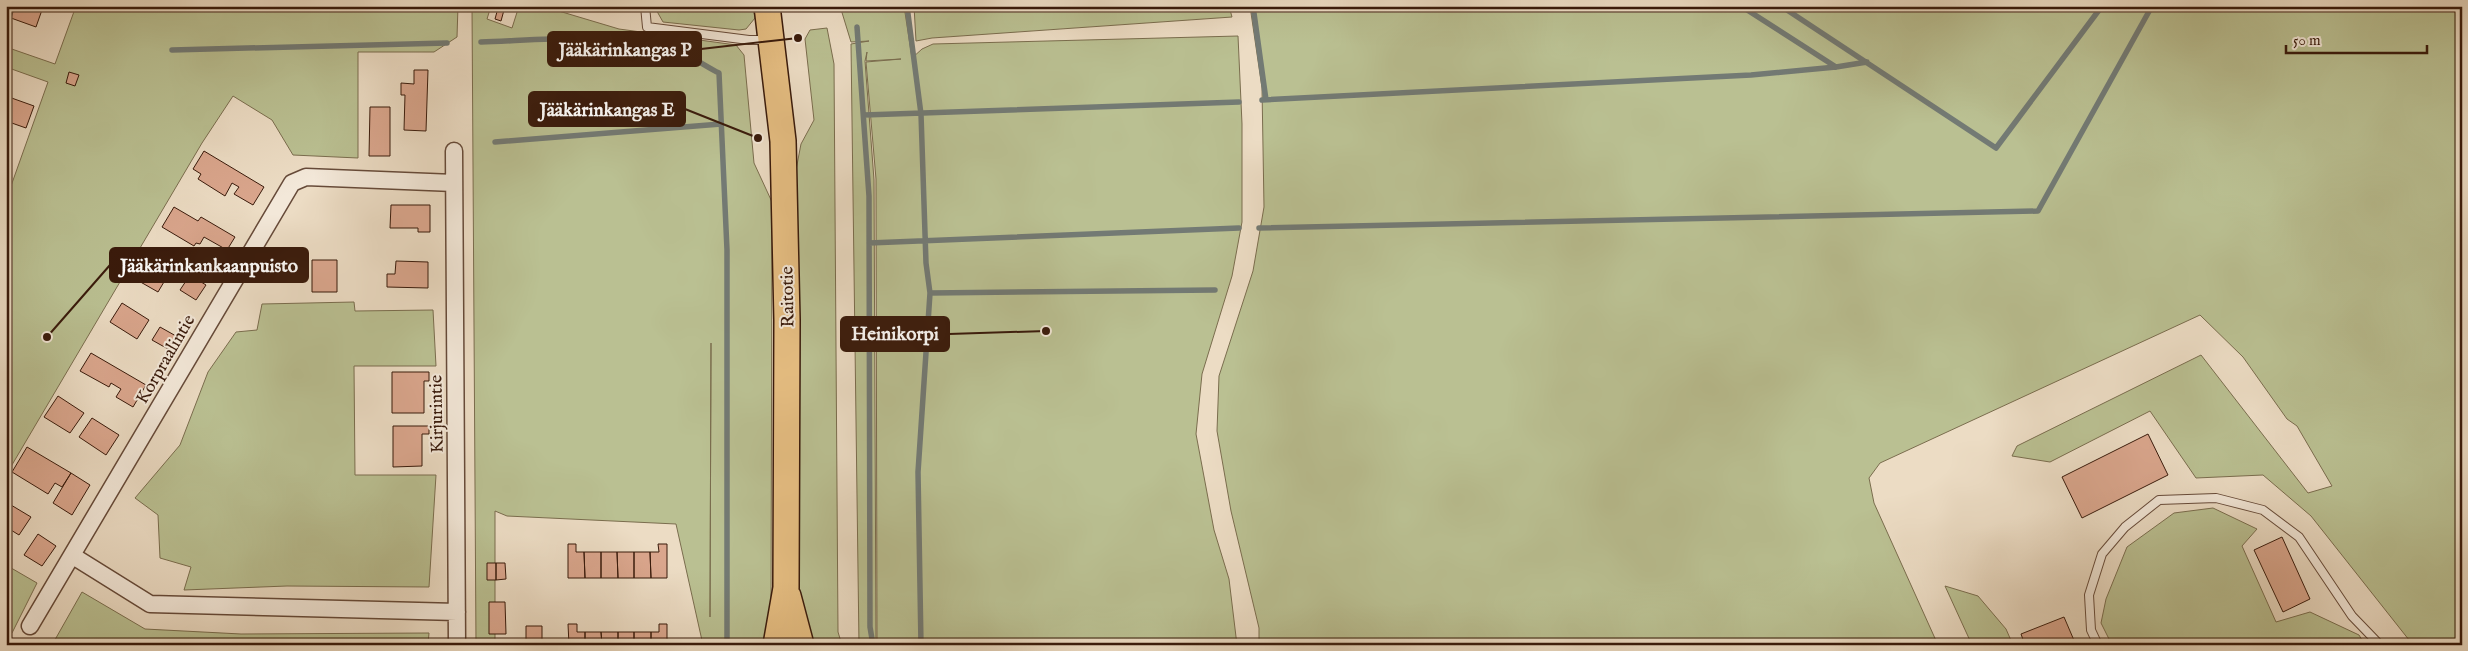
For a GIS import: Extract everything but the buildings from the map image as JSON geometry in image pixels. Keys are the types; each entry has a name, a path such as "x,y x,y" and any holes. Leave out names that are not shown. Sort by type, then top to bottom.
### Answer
{"main road":[{"name":"Raitotie","path":"767,6 783,141 788,320 786,588 776,645"},
{"name":"Raitotie","path":"786,588 801,645"}],"street":[{"name":"Kirjurintie","path":"454,151 457,645"},
{"name":"Korpraalintie","path":"30,626 292,183 306,177 454,183"},
{"path":"73,556 150,604 458,612"}],"lane":[{"path":"645,6 647,27 749,40 772,40"},
{"path":"2098,645 2091,630 2089,595 2102,554 2125,527 2159,500 2216,498 2262,510 2299,538 2352,616 2380,645"}],"green space":[{"path":"76,6 458,6 457,37 434,52 358,52 358,158 293,155 272,120 233,96 202,143 6,475 6,200 48,82 6,67 6,47 55,64"},
{"path":"472,6 491,6 487,19 512,28 519,6 542,6 619,29 736,45 744,55 754,163 772,202 771,616 766,645 703,645 676,524 507,516 495,511 495,645 476,645"},
{"path":"654,6 753,6 755,18 746,29 739,30 663,22"},
{"path":"840,6 904,6 912,58 922,49 933,44 1238,36 1242,124 1242,222 1232,276 1202,374 1196,434 1214,530 1229,579 1237,645 877,645 876,179 866,62 901,59 866,61 867,52 865,61 874,180 876,645 859,645 851,44 869,41 851,42"},
{"path":"914,6 1229,6 1232,17 932,38 916,41"},
{"path":"1250,6 2462,6 2462,645 2413,645 2311,516 2263,475 2196,478 2150,411 2050,462 2012,456 2017,446 2201,355 2308,493 2332,486 2297,426 2287,419 2243,357 2200,315 1880,463 1869,478 1874,503 1938,645 1259,645 1259,628 1231,511 1217,431 1219,376 1253,271 1264,207 1262,88"},
{"path":"827,28 834,64 838,632 842,645 809,645 799,591 796,170 801,144 814,120 805,39 810,30"},
{"path":"354,302 355,311 433,310 436,366 354,366 355,475 436,475 429,587 287,586 184,590 191,567 160,558 158,515 135,498 180,445 208,372 236,332 257,330 262,304"},
{"path":"2213,508 2257,529 2242,546 2276,622 2310,612 2359,635 2365,645 2112,645 2101,623 2106,599 2127,547 2174,513"},
{"path":"6,565 37,583 12,633 6,629"},
{"path":"1945,586 1978,596 2006,629 2013,645 1972,645"},
{"path":"82,592 145,629 241,634 429,633 428,645 52,645"}],"waterway":[{"path":"907,6 921,114 926,263 930,293 918,472 921,645"},
{"path":"1253,6 1266,100"},
{"path":"1741,6 1836,67"},
{"path":"1781,6 1996,148 2102,6"},
{"path":"1259,228 2038,211 2152,6"},
{"path":"857,27 869,196 870,627 873,645"},
{"path":"481,42 579,38 629,41 652,44 681,52 719,73 727,250 727,645"},
{"path":"172,50 447,43"},
{"path":"1262,100 1751,75 1836,67 1867,62"},
{"path":"864,115 1239,102"},
{"path":"495,142 721,124"},
{"path":"869,243 1239,228"},
{"path":"930,293 1215,290"}],"place":[{"name":"Jääkärinkangas P","path":"798,38"},
{"name":"Jääkärinkangas E","path":"758,138"},
{"name":"Heinikorpi","path":"1046,331"},
{"name":"Jääkärinkankaanpuisto","path":"47,337"}]}
